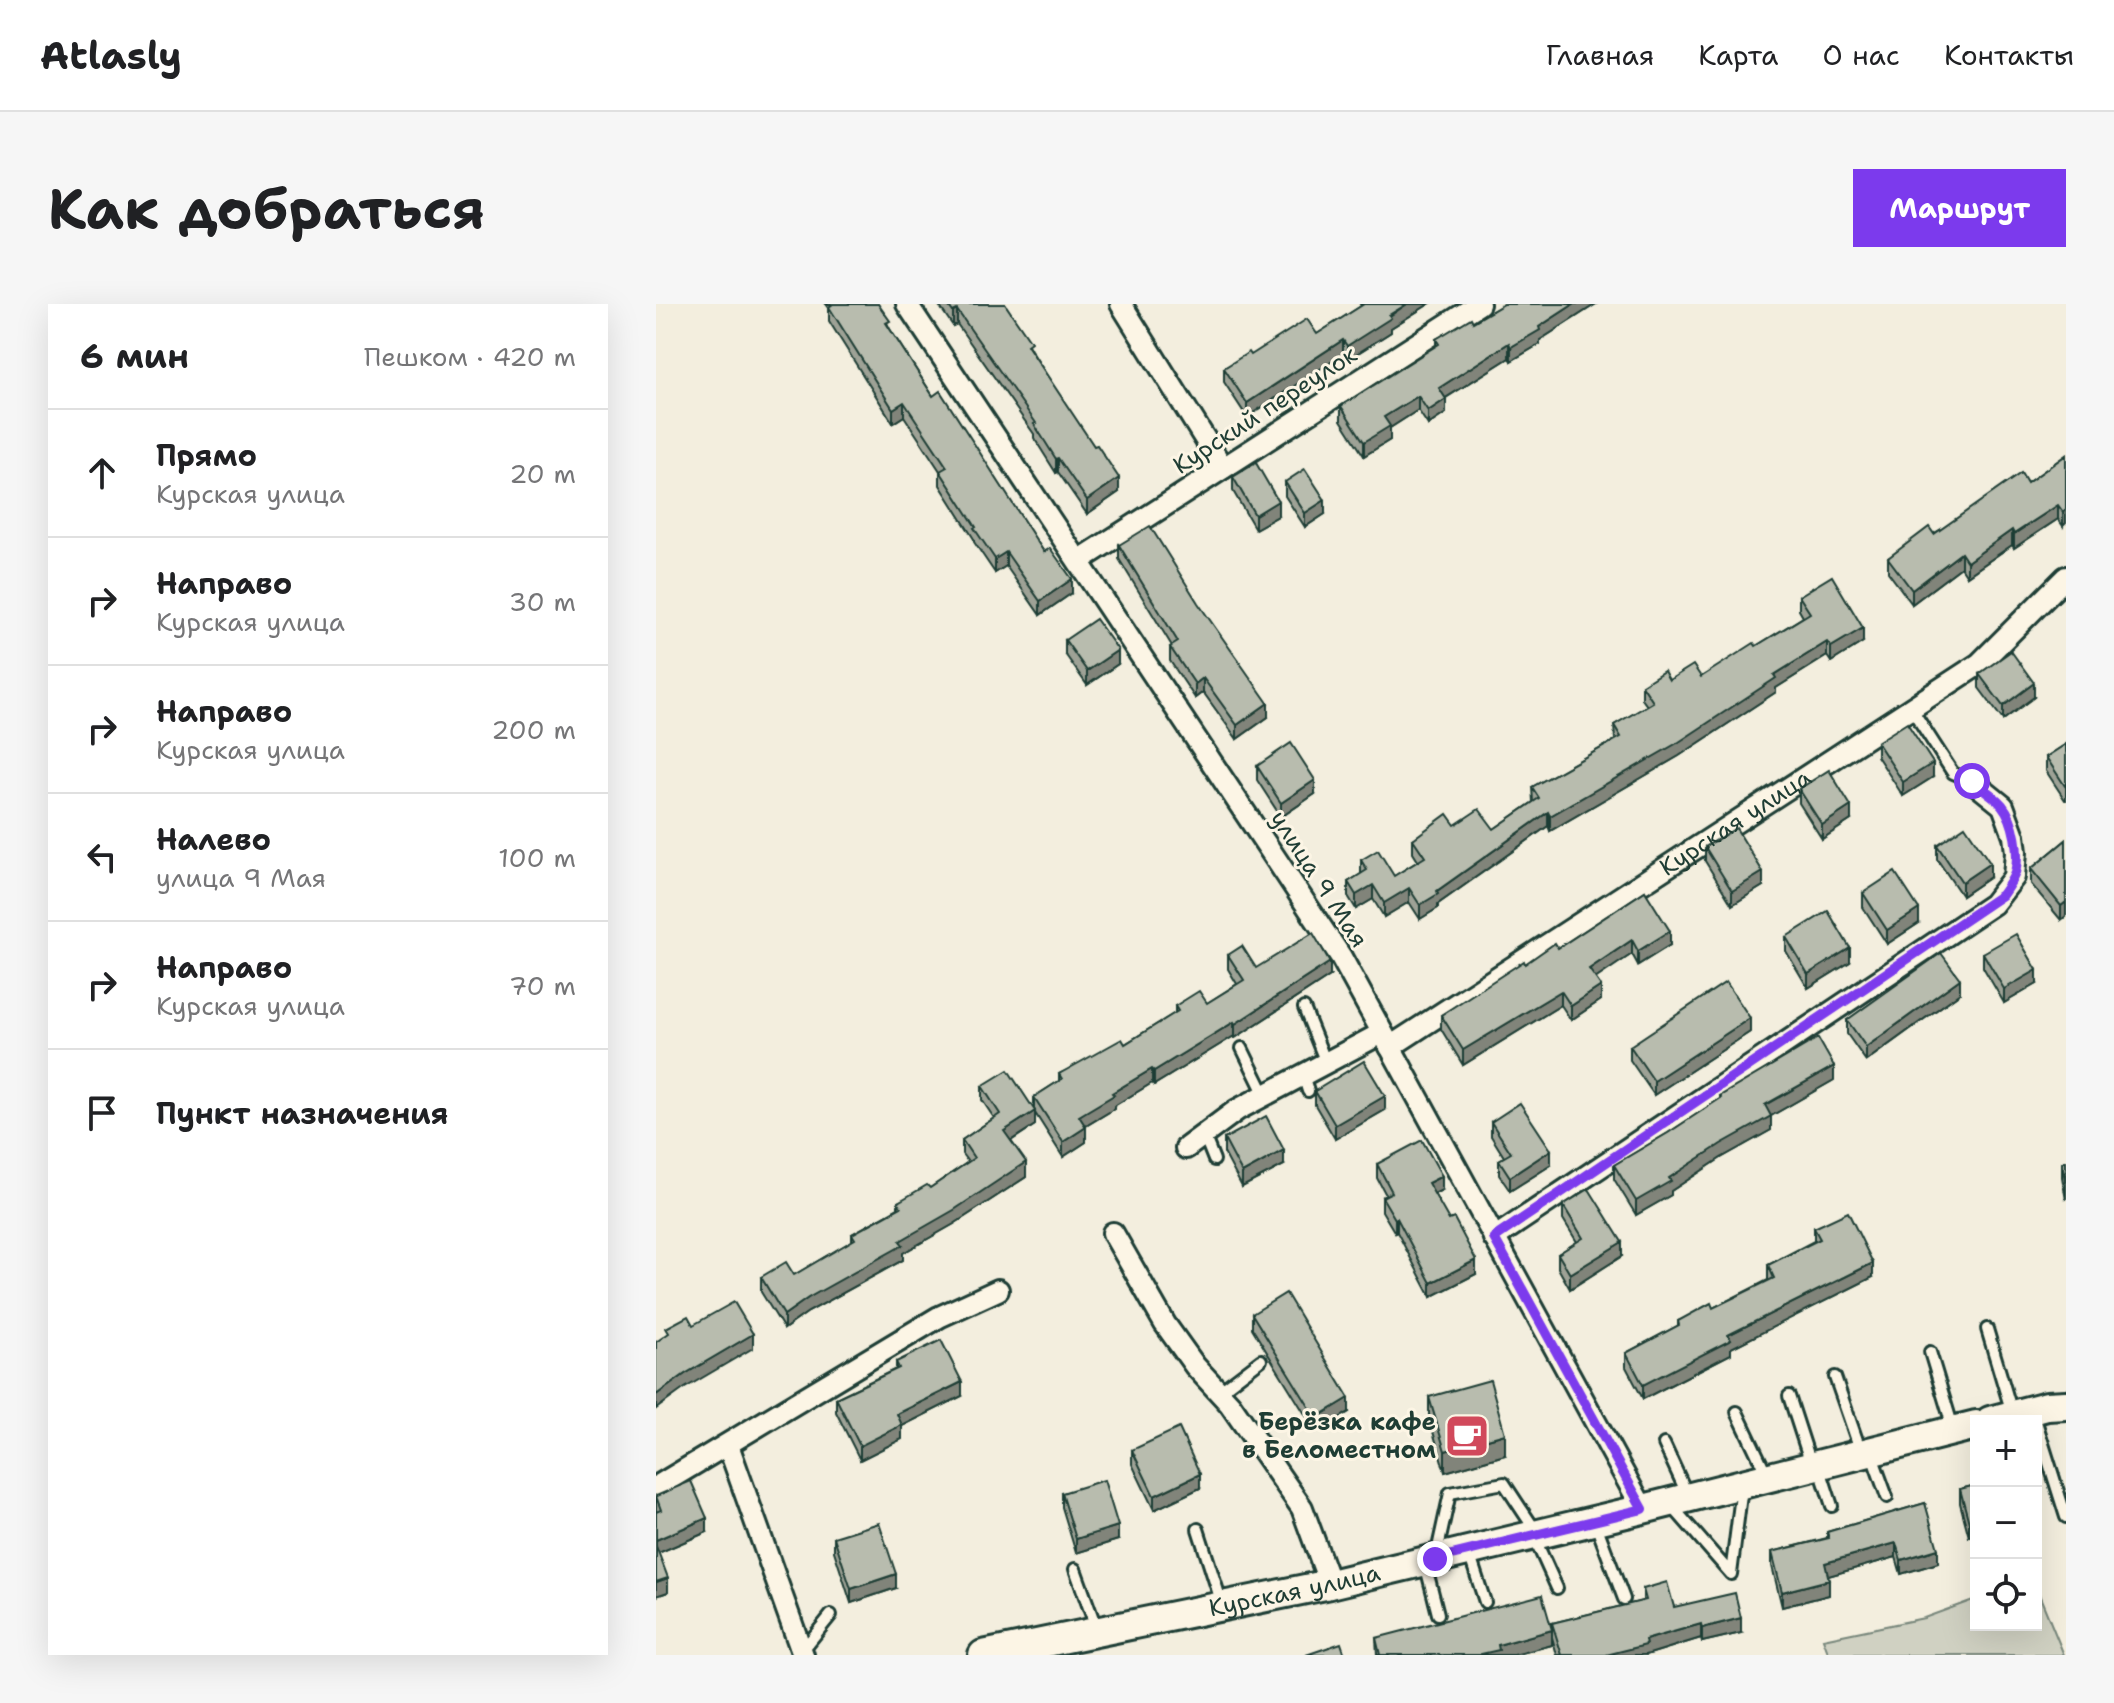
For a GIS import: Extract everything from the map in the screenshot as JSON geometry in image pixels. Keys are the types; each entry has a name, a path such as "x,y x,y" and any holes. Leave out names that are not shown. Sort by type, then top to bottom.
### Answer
{"street":[{"name":"улица 9 Мая","path":"907,304 1341,957 1494,1238 1667,1503"},
{"path":"1121,304 1223,468"},
{"name":"Курский переулок","path":"1080,560 1479,304"},
{"name":"Курская улица","path":"1186,1148 1237,1110 1265,1095 1306,1083 1326,1063 1386,1040 1979,664 2066,577"},
{"path":"1494,1238 2002,895 2016,868 2010,820 2003,806 1972,781"},
{"path":"1113,1233 1165,1324 1195,1366 1230,1404 1302,1508 1330,1584"},
{"path":"656,1487 939,1317 998,1290"},
{"name":"Курская улица","path":"2023,1415 2066,1405"},
{"name":"Курская улица","path":"983,1655 1330,1584 1970,1427"},
{"path":"728,1445 803,1653"}],"lane":[{"path":"1911,708 1953,773 1972,781"},
{"path":"1304,1008 1326,1063"},
{"path":"1242,1048 1265,1095"},
{"path":"1204,1135 1214,1160"},
{"path":"1987,1329 1988,1415"},
{"path":"1930,1352 1981,1415"},
{"path":"1219,1392 1261,1360"},
{"path":"1835,1377 1887,1497"},
{"path":"1789,1396 1832,1506"},
{"path":"1664,1444 1667,1503 1731,1574 1755,1480 1737,1412"},
{"path":"1438,1614 1430,1560 1450,1493 1504,1483 1536,1535 1557,1588"},
{"path":"2041,1487 2066,1517"},
{"path":"1595,1521 1624,1599"},
{"path":"1198,1529 1223,1606"},
{"path":"1469,1551 1485,1602"},
{"path":"1075,1569 1098,1631"},
{"path":"803,1653 831,1615"}],"shaded area":[{"path":"1970,1601 1970,1631 2042,1631 2042,1602 2064,1655 1829,1655 1823,1639 1924,1618"}],"building":[{"path":"833,304 878,304 890,321 886,323 933,396 940,391 1044,552 1050,548 1072,579 1040,601 1006,552 995,559 940,471 947,467 904,402 893,409 829,307"},
{"path":"947,304 1005,304 1031,342 1027,345 1119,478 1087,500 1056,459 1036,423 957,310 953,312"},
{"path":"1364,304 1407,304 1347,346 1343,340 1247,403 1224,368 1249,352 1251,355 1307,319 1317,334"},
{"path":"1504,304 1574,304 1539,327 1540,330 1511,347 1509,343 1439,388 1446,399 1428,411 1418,396 1384,417 1390,426 1364,442 1341,406 1439,344 1436,339 1471,318 1473,322"},
{"path":"2066,455 2066,509 2063,512 2058,505 2014,534 2012,530 1967,562 1961,553 1912,590 1888,558 1929,527 1934,534 2021,473 2027,483"},
{"path":"1256,463 1278,501 1255,515 1233,477"},
{"path":"1305,469 1325,500 1305,513 1285,482"},
{"path":"1150,526 1198,603 1268,703 1237,725 1203,678 1195,684 1170,647 1178,642 1119,545"},
{"path":"1832,576 1863,628 1831,647 1827,642 1679,742 1550,816 1548,812 1420,905 1409,888 1384,903 1373,885 1356,895 1348,882 1367,870 1361,860 1378,850 1394,876 1425,857 1413,839 1447,814 1455,825 1479,809 1494,829 1539,798 1532,787 1621,737 1614,725 1653,702 1642,685 1664,671 1669,680 1693,665 1701,677 1754,643 1756,646 1810,613 1799,596"},
{"path":"1096,619 1118,650 1087,671 1065,640"},
{"path":"2011,651 2034,683 2003,706 1979,674"},
{"path":"1907,723 1933,763 1903,782 1877,742"},
{"path":"1291,743 1315,780 1281,803 1257,766"},
{"path":"2066,744 2066,785 2065,786 2046,757"},
{"path":"1829,770 1851,806 1822,825 1799,789"},
{"path":"1965,826 1990,863 1962,882 1937,845"},
{"path":"1736,828 1763,872 1732,891 1705,847"},
{"path":"2066,840 2066,902 2061,906 2031,869"},
{"path":"1895,872 1919,909 1887,930 1863,893"},
{"path":"1645,891 1670,931 1638,951 1632,940 1589,969 1601,986 1571,1006 1561,991 1463,1050 1441,1015 1555,943 1558,948"},
{"path":"1828,911 1850,948 1808,974 1786,937"},
{"path":"1313,933 1330,962 1235,1024 1112,1093 1114,1095 1079,1116 1086,1127 1063,1142 1034,1097 1062,1079 1059,1074 1122,1039 1125,1044 1178,1011 1175,1006 1199,991 1207,1003 1244,980 1228,955 1242,946 1256,968"},
{"path":"2016,934 2037,970 2004,989 1983,953"},
{"path":"1941,953 1960,979 1866,1047 1847,1020"},
{"path":"1726,982 1750,1018 1654,1081 1630,1046"},
{"path":"1818,1038 1834,1066 1765,1105 1771,1116 1721,1144 1669,1178 1671,1181 1636,1201 1614,1165 1668,1133 1720,1096"},
{"path":"1364,1061 1385,1096 1335,1125 1315,1091"},
{"path":"1008,1070 1035,1111 1004,1131 1026,1162 954,1210 900,1241 903,1245 808,1298 784,1315 761,1277 786,1262 794,1275 855,1239 852,1234 901,1207 898,1202 927,1185 930,1188 974,1158 962,1140 1000,1114 982,1086"},
{"path":"1520,1103 1551,1150 1510,1177 1499,1160 1511,1153 1491,1122"},
{"path":"1266,1116 1284,1150 1242,1173 1224,1139"},
{"path":"1422,1140 1442,1176 1428,1183 1449,1220 1454,1218 1476,1260 1431,1283 1397,1218 1382,1197 1392,1192 1377,1164"},
{"path":"2062,1162 2066,1162 2066,1186"},
{"path":"1589,1189 1622,1242 1570,1274 1558,1254 1583,1238 1563,1205"},
{"path":"1848,1212 1873,1263 1728,1335 1731,1340 1643,1385 1626,1353 1679,1325 1678,1321 1711,1303 1713,1308 1774,1278 1768,1265 1820,1239 1814,1228"},
{"path":"1286,1293 1349,1398 1316,1418 1252,1314"},
{"path":"734,1302 753,1334 656,1395 656,1342 669,1333 666,1328 688,1316 693,1325"},
{"path":"941,1340 962,1382 897,1414 902,1425 860,1446 836,1398 899,1368 896,1362"},
{"path":"1490,1380 1505,1434 1445,1451 1429,1397"},
{"path":"1179,1428 1200,1474 1154,1496 1132,1450"},
{"path":"1104,1480 1118,1526 1076,1539 1062,1493"},
{"path":"691,1481 707,1518 656,1540 656,1512 661,1510 656,1496"},
{"path":"1970,1486 1969,1523 1960,1489"},
{"path":"1925,1503 1938,1549 1901,1560 1896,1543 1825,1563 1829,1580 1782,1592 1772,1552 1829,1538 1827,1532"},
{"path":"879,1523 896,1574 851,1589 834,1537"},
{"path":"656,1546 668,1578 656,1582"},
{"path":"1667,1582 1674,1607 1735,1593 1741,1618 1702,1628 1701,1624 1645,1640 1646,1645 1606,1655 1562,1655 1552,1623 1646,1600 1643,1589"},
{"path":"1542,1595 1552,1630 1498,1645 1499,1650 1481,1655 1380,1655 1376,1638"},
{"path":"1341,1643 1345,1655 1306,1655"}],"place":[{"name":"Берёзка кафе в Беломестном","path":"1467,1436"}],"route":[{"path":"1435,1559 1643,1509 1494,1238 1993,904 2014,877 2016,852 2010,820 2003,806 1972,781"}]}
